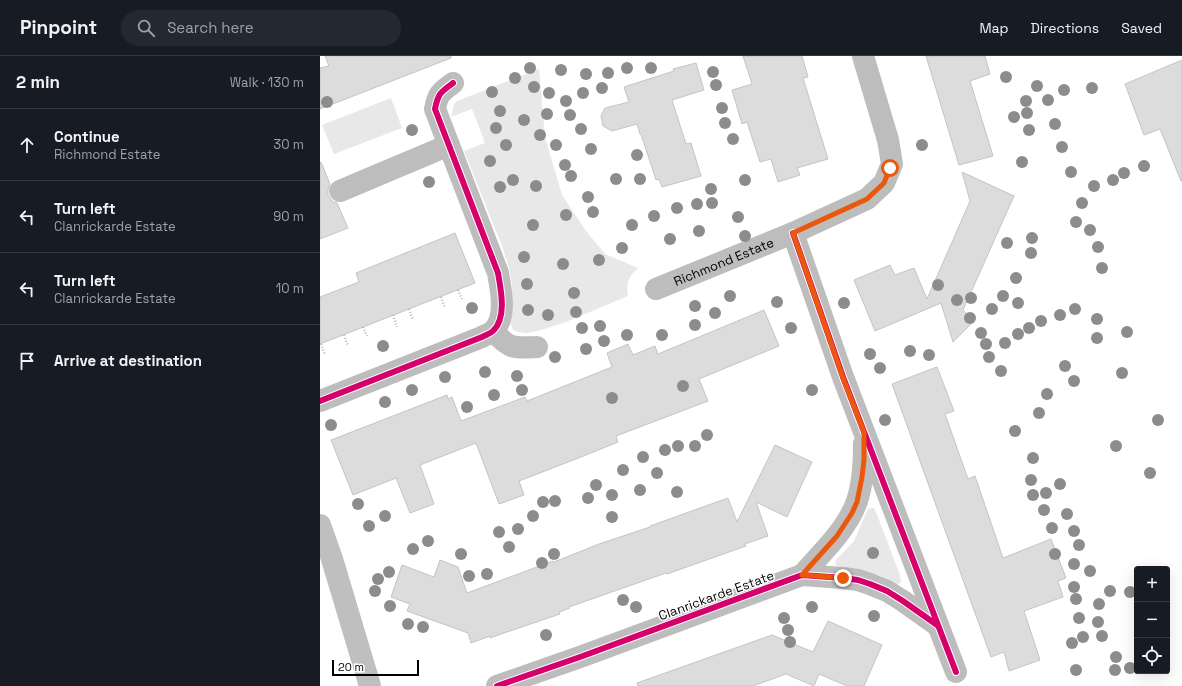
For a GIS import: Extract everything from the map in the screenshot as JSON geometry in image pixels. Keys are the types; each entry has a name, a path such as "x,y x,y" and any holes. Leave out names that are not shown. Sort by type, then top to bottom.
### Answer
{"main road":[{"path":"320,525 332,559 370,686"}],"street":[{"name":"Richmond Estate","path":"656,289 793,233 867,199 884,183 892,164 888,140 863,56"},
{"path":"320,400 482,337 493,331 498,322 501,312 502,292 498,273 435,109 437,98 443,90 453,83"},
{"path":"340,191 449,145"},
{"name":"Clanrickarde Estate","path":"793,233 843,378 956,672"},
{"path":"493,331 505,344 517,348 537,347"},
{"name":"Clanrickarde Estate","path":"802,575 837,536 852,513 857,502 864,460 864,432"},
{"name":"Clanrickarde Estate","path":"497,686 592,653 802,575 843,578 858,580 870,584 887,591 937,625"}],"path":[{"path":"458,290 463,301"},
{"path":"441,297 445,308"},
{"path":"409,309 413,320"},
{"path":"393,315 397,327"},
{"path":"363,327 368,338"},
{"path":"344,335 348,346"},
{"path":"321,344 325,355"}],"shaded area":[{"path":"539,69 545,137 562,195 586,231 605,254 638,268 628,280 628,296 566,322 527,333 513,330 511,325 512,285 509,268 502,246 464,151 485,143 472,109 451,117 454,104 457,101"},
{"path":"391,98 402,128 334,154 322,125"},
{"path":"874,508 876,512 900,575 901,582 897,585 887,581 881,576 860,569 836,566 835,561 854,541 868,509"}],"building":[{"path":"325,56 451,56 451,58 320,109 320,68 329,66"},
{"path":"743,56 802,56 808,77 803,78 828,159 797,168 800,175 778,182 771,159 760,162 747,122 742,124 732,90 752,84"},
{"path":"926,56 985,56 990,74 970,81 993,156 959,165"},
{"path":"1182,60 1181,181 1160,129 1144,135 1125,84"},
{"path":"696,63 704,90 672,100 686,144 691,143 701,176 662,187 659,179 656,180 637,124 612,131 603,126 601,116 605,108 629,102 624,87 674,71 673,69"},
{"path":"321,162 330,184 328,195 332,201 337,203 348,228 320,239 320,163"},
{"path":"962,172 1014,196 963,310 974,321 953,342 941,303 875,331 854,280 890,265 895,275 914,268 927,299 970,201"},
{"path":"455,233 475,283 320,344 320,297 359,282 356,273"},
{"path":"764,310 779,346 699,379 708,401 616,436 618,442 519,481 524,495 499,504 476,443 420,465 434,504 410,513 396,478 353,495 331,440 447,395 448,399 452,397 461,421 525,397 527,401 612,367 607,353 628,344 633,355 655,346 658,354"},
{"path":"937,367 954,411 945,414 968,479 975,476 1003,558 1051,539 1066,578 1058,581 1063,597 1024,611 1040,660 1009,671 1004,652 991,657 892,384"},
{"path":"775,445 812,462 787,517 756,502 768,536 745,544 746,546 569,607 570,608 559,612 560,614 471,643 468,633 407,611 410,604 391,597 402,565 434,577 440,560 458,567 467,593 728,498 737,522"},
{"path":"828,621 882,645 864,686 847,686 819,674 814,686 786,674 753,686 638,686 637,683 772,635 813,652"}],"cycle path":[{"path":"320,401 482,337 492,332 500,319 502,304 498,273 435,109 437,99 441,93 453,83"},
{"path":"793,233 843,377 956,672"},
{"path":"497,686 802,575 843,578 858,580 870,584 887,591 937,625"}],"route":[{"path":"843,578 802,575 837,536 852,513 857,502 864,460 864,432 843,378 793,233 867,199 884,183 890,168"}]}
